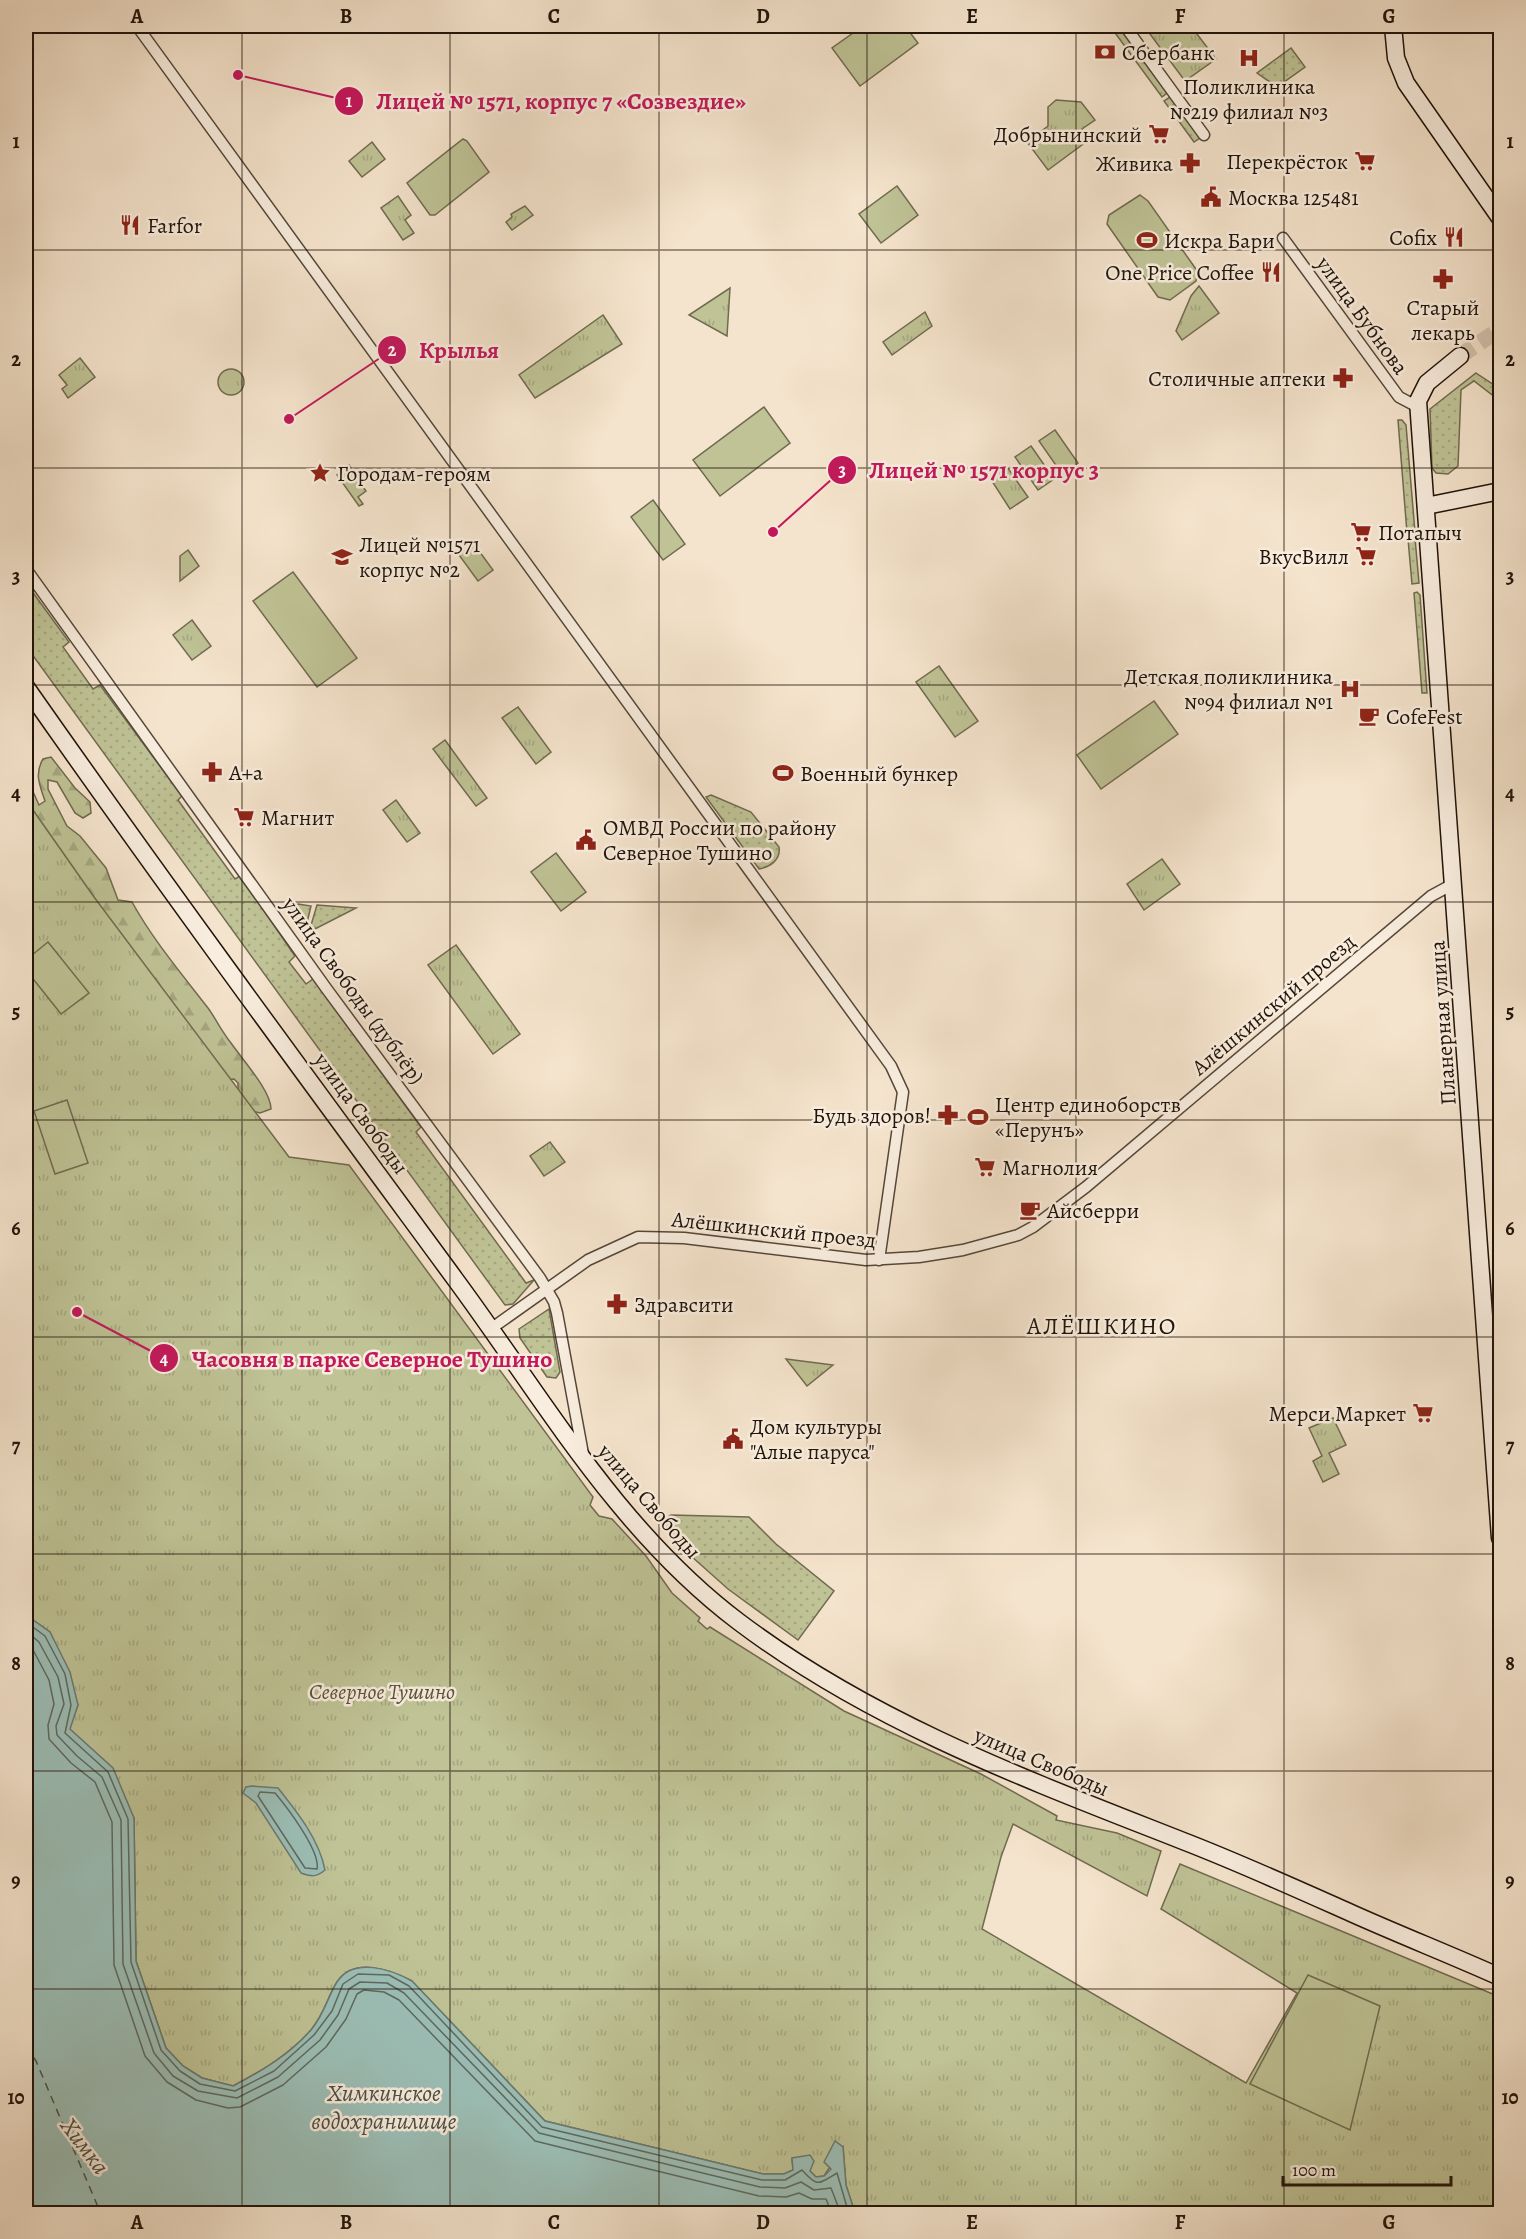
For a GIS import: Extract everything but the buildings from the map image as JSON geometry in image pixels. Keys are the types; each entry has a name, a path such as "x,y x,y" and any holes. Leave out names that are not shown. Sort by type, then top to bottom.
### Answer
{"main road":[{"path":"1394,26 1396,58 1406,83 1500,218"},
{"path":"1418,407 1418,395 1426,383 1460,356"},
{"name":"Планерная улица","path":"1418,407 1455,883 1500,1538"},
{"path":"1426,506 1500,491"},
{"name":"улица Свободы","path":"26,687 492,1328 585,1462 641,1531 712,1601 790,1657 881,1712 938,1741 1062,1795 1254,1870 1500,1977"}],"street":[{"path":"137,26 891,1066 903,1092 879,1260"},
{"path":"1125,26 1204,135"},
{"name":"улица Бубнова","path":"1283,238 1399,397 1418,407"},
{"name":"улица Свободы (дублёр)","path":"26,569 326,988 540,1278 554,1302 557,1313 585,1462"},
{"name":"Алёшкинский проезд","path":"492,1328 545,1289 610,1248 649,1236 879,1260 963,1250 1009,1238 1033,1227 1086,1187 1431,896 1455,883"}],"green space":[{"path":"863,26 905,26 918,43 860,86 832,48"},
{"path":"1110,26 1118,26 1167,93 1162,97"},
{"path":"1144,26 1191,26 1216,59 1185,81"},
{"path":"1291,48 1305,67 1277,87 1257,73"},
{"path":"1170,97 1200,138 1194,142 1164,101"},
{"path":"1056,100 1081,102 1095,120 1082,129 1086,142 1048,170 1027,142 1048,126 1048,107"},
{"path":"463,139 467,141 489,172 435,215 430,215 407,183"},
{"path":"372,142 385,159 362,177 349,161"},
{"path":"897,186 918,215 881,243 859,214"},
{"name":"Искра Бари","path":"1140,195 1148,201 1198,272 1196,281 1170,300 1158,297 1107,224 1109,215"},
{"path":"398,196 411,215 405,220 414,233 403,240 381,208"},
{"path":"525,206 533,215 512,230 506,222 512,217 511,214"},
{"path":"1199,286 1219,313 1182,340 1176,331 1191,296"},
{"path":"730,288 727,336 689,315"},
{"path":"925,312 932,326 892,355 883,342"},
{"path":"603,315 622,344 535,398 519,375"},
{"path":"80,358 95,377 68,398 62,389 67,385 59,375"},
{"path":"231,369 240,373 244,382 240,391 231,395 222,391 218,382 222,373"},
{"path":"1476,373 1500,389 1500,401 1474,381 1461,390 1458,466 1448,474 1436,473 1432,468 1430,409"},
{"path":"764,407 790,443 720,496 693,460"},
{"path":"1398,420 1402,420 1406,425 1415,532 1407,533"},
{"path":"1055,430 1078,463 1062,474 1039,441"},
{"path":"1031,446 1054,479 1038,490 1015,457"},
{"path":"349,465 366,491 358,497 363,504 359,506 337,475"},
{"path":"1007,467 1028,497 1010,509 990,478"},
{"path":"653,500 685,544 663,560 631,517"},
{"path":"1415,538 1419,583 1412,584 1408,539"},
{"path":"474,544 493,570 478,581 459,555"},
{"path":"188,550 199,566 180,581 180,556"},
{"path":"293,572 357,658 317,687 253,601"},
{"path":"26,583 69,642 63,647 93,689 100,685 182,796 178,800 235,879 240,876 295,956 289,962 306,984 313,979 421,1127 416,1132 526,1283 534,1280 513,1304 505,1305 26,646"},
{"path":"1417,592 1420,595 1427,693 1422,693 1414,593"},
{"path":"192,620 211,646 192,660 173,635"},
{"path":"939,666 978,721 955,737 916,682"},
{"path":"1154,701 1178,734 1101,789 1077,755"},
{"path":"518,707 551,752 536,764 502,718"},
{"path":"445,740 487,798 476,806 433,749"},
{"path":"51,757 75,788 90,802 91,813 83,818 75,813 57,782 48,780 48,789 67,826 80,836 106,868 118,900 132,902 158,943 208,1008 255,1075 266,1093 271,1109 260,1113 244,1109 238,1099 238,1083 234,1079 224,1080 26,884 26,776 39,805 45,801 39,780 40,764 43,759"},
{"path":"711,795 751,812 779,847 778,856 774,862 759,869 706,797"},
{"name":"Северное Тушино","path":"26,800 94,897 289,1157 349,1165 593,1497 590,1505 599,1516 612,1519 646,1556 672,1593 700,1618 698,1621 707,1629 710,1627 844,1711 981,1774 1057,1816 1056,1820 1117,1833 1161,1851 1147,1896 1013,1824 1001,1857 982,1929 1246,2083 1297,1993 1161,1909 1180,1864 1500,1997 1500,2213 855,2213 846,2185 843,2147 824,2176 816,2177 810,2171 811,2166 792,2159 793,2170 784,2174 763,2174 545,2121 412,1981 394,1973 373,1968 362,1967 344,1974 337,1982 323,2012 311,2030 274,2062 233,2086 202,2078 183,2066 166,2048 136,1961 134,1818 86,1746 69,1729 78,1705 50,1632 26,1615"},
{"path":"396,800 420,833 407,842 383,810"},
{"path":"556,853 586,892 561,911 531,872"},
{"path":"1162,859 1180,884 1144,910 1127,884"},
{"path":"298,904 311,906 305,931 290,910"},
{"path":"317,905 356,908 309,932"},
{"path":"48,942 89,993 61,1014 26,970 26,960"},
{"path":"456,945 520,1034 493,1054 428,965"},
{"path":"67,1100 88,1163 55,1174 34,1111"},
{"path":"550,1142 565,1162 544,1176 530,1156"},
{"path":"549,1309 560,1372 556,1378 547,1377 520,1338 519,1329"},
{"path":"786,1359 833,1365 807,1386"},
{"path":"1333,1418 1346,1445 1329,1453 1339,1474 1323,1482 1313,1461 1322,1456 1309,1428"},
{"path":"671,1515 749,1517 776,1544 834,1591 798,1640 728,1589 691,1556 661,1522"},
{"path":"1308,1975 1380,2006 1350,2130 1250,2084"}],"water":[{"name":"Химкинское водохранилище","path":"26,1615 50,1632 70,1672 78,1705 70,1729 113,1768 134,1818 136,1961 166,2048 183,2066 202,2078 233,2086 275,2062 303,2039 316,2024 337,1982 344,1974 363,1967 384,1970 412,1981 545,2121 763,2174 784,2174 793,2170 792,2158 810,2155 814,2161 810,2171 816,2177 824,2176 831,2169 824,2162 835,2141 843,2147 846,2185 855,2213 26,2213"},
{"path":"246,1787 278,1788 313,1837 325,1870 314,1876 301,1873 256,1803 243,1793"}],"ferry route":[{"path":"26,2046 36,2061 101,2214"}],"tunnel":[{"path":"1460,356 1500,329"}],"place":[{"name":"Сбербанк","path":"1105,52"},
{"name":"Поликлиника №219 филиал №3","path":"1249,58"},
{"name":"Лицей № 1571, корпус 7 «Созвездие»","path":"238,75"},
{"name":"Добрынинский","path":"1159,134"},
{"name":"Перекрёсток","path":"1365,161"},
{"name":"Живика","path":"1190,163"},
{"name":"Москва 125481","path":"1211,197"},
{"name":"Farfor","path":"130,225"},
{"name":"Cofix","path":"1454,237"},
{"name":"Искра Бари","path":"1147,240"},
{"name":"One Price Coffee","path":"1271,272"},
{"name":"Старый лекарь","path":"1443,279"},
{"name":"Столичные аптеки","path":"1343,378"},
{"name":"Крылья","path":"289,419"},
{"name":"Городам-героям","path":"320,473"},
{"name":"Лицей № 1571 корпус 3","path":"773,532"},
{"name":"Потапыч","path":"1361,532"},
{"name":"ВкусВилл","path":"1366,556"},
{"name":"Лицей №1571 корпус №2","path":"342,557"},
{"name":"Детская поликлиника №94 филиал №1","path":"1350,689"},
{"name":"CofeFest","path":"1369,716"},
{"name":"А+а","path":"212,772"},
{"name":"Военный бункер","path":"783,773"},
{"name":"Магнит","path":"244,817"},
{"name":"ОМВД России по району Северное Тушино","path":"586,840"},
{"name":"Будь здоров!","path":"948,1115"},
{"name":"Центр единоборств «Перунъ»","path":"978,1117"},
{"name":"Магнолия","path":"985,1167"},
{"name":"Айсберри","path":"1030,1210"},
{"name":"Здравсити","path":"617,1304"},
{"name":"Часовня в парке Северное Тушино","path":"77,1312"},
{"name":"Мерси Маркет","path":"1423,1413"},
{"name":"Дом культуры \"Алые паруса\"","path":"733,1439"}],"district":[{"name":"АЛЁШКИНО","path":"1102,1326"}],"water label":[{"name":"Химка","path":"85,2146"}]}
